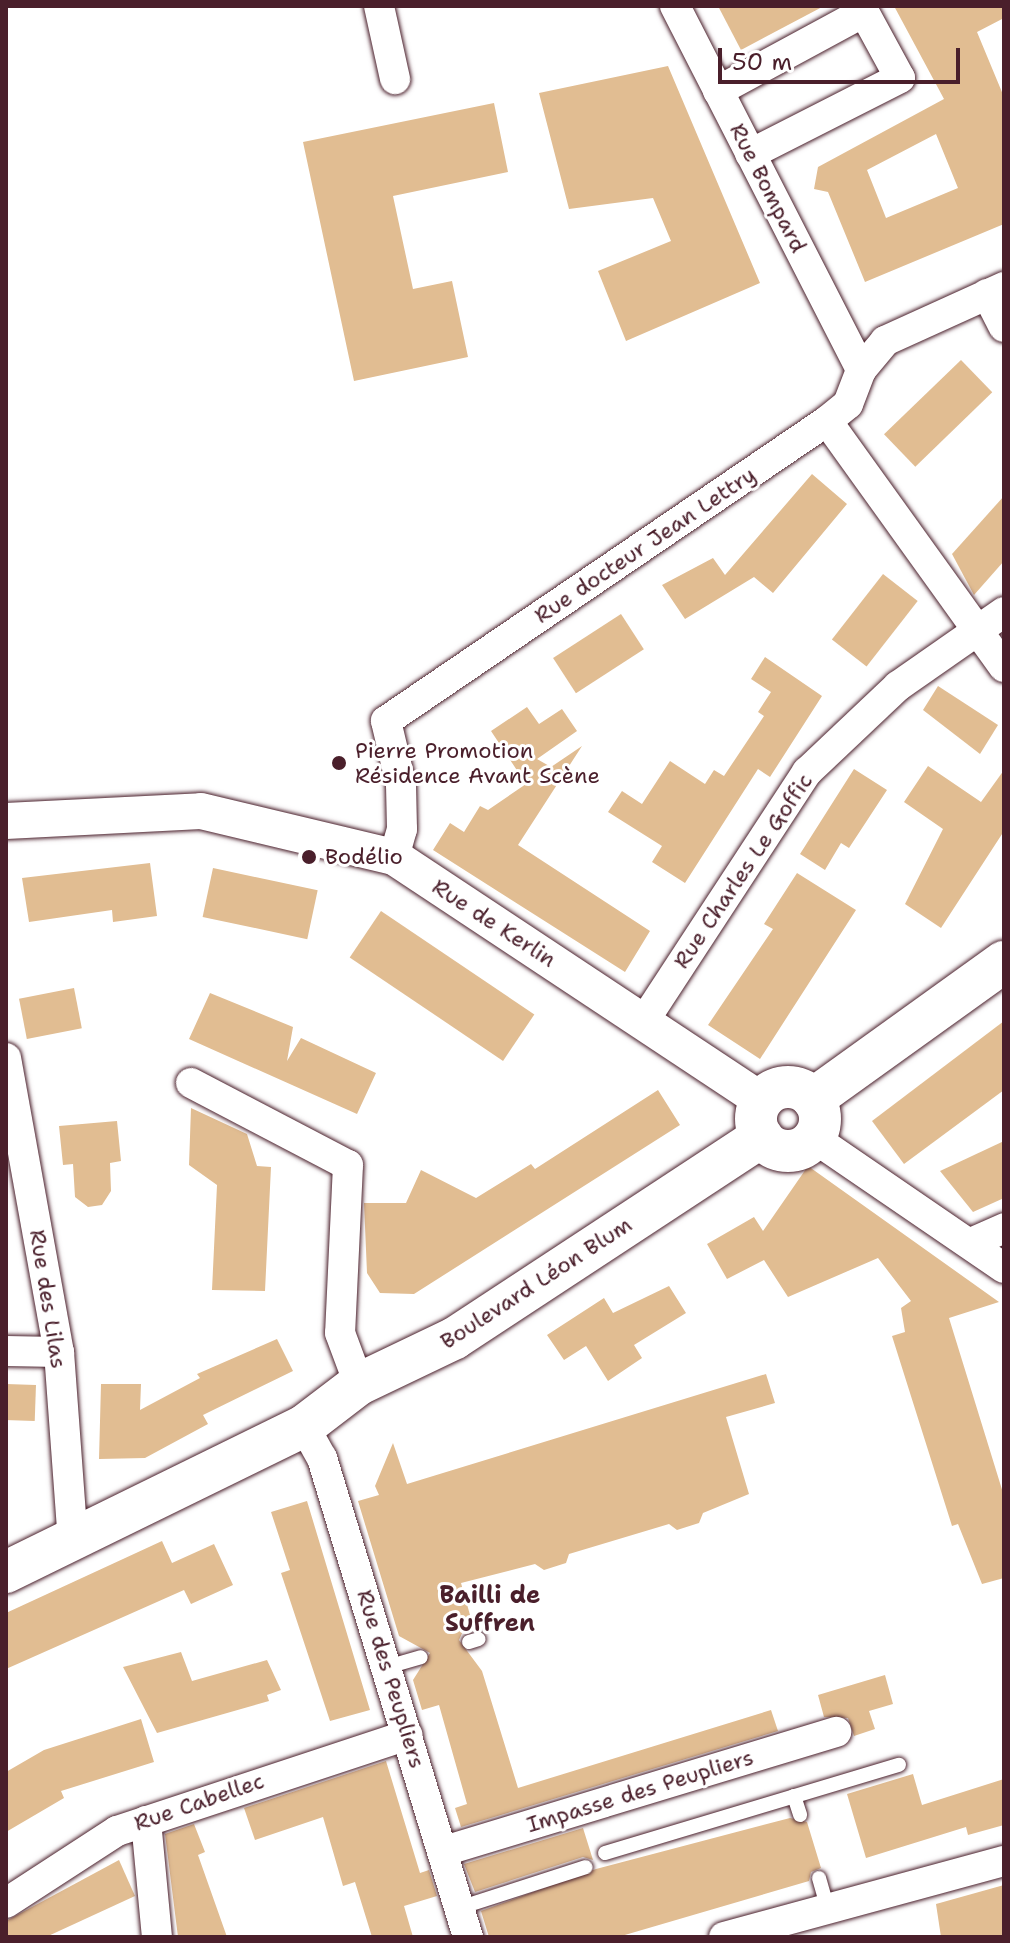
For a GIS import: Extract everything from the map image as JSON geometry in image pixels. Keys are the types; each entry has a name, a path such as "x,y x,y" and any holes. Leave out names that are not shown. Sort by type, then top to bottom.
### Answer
{"main road":[{"path":"762,1119 787,1151 814,1118 1004,962"},
{"name":"Boulevard Léon Blum","path":"6,1572 304,1426 359,1384 455,1338 762,1119 787,1087 814,1118"}],"street":[{"path":"379,6 395,79"},
{"name":"Rue Bompard","path":"675,6 861,370"},
{"path":"718,91 864,12 900,78 750,154"},
{"path":"996,290 1004,327"},
{"name":"Rue docteur Jean Lettry","path":"394,857 402,829 401,784 386,721 827,421 848,404 861,370 885,341 996,290"},
{"path":"827,421 1004,667"},
{"name":"Rue Charles Le Goffic","path":"644,1021 807,772 898,686 1004,612"},
{"name":"Rue de Kerlin","path":"6,821 201,811 394,857 644,1021 762,1119"},
{"name":"Rue des Lilas","path":"6,1058 59,1352 73,1541"},
{"path":"191,1083 348,1165 340,1333 359,1384"},
{"path":"814,1118 1004,1268"},
{"path":"971,1243 1004,1228"},
{"path":"6,1351 59,1352"},
{"name":"Rue des Peupliers","path":"304,1426 322,1458 468,1937"},
{"name":"Impasse des Peupliers","path":"444,1851 836,1732"},
{"name":"Rue Cabellec","path":"6,1903 117,1831 408,1735"},
{"path":"146,1821 157,1937"},
{"path":"724,1937 1004,1861"}],"lane":[{"path":"387,1667 421,1657"},
{"path":"605,1853 899,1765"},
{"path":"794,1796 800,1815"},
{"path":"459,1908 586,1867"},
{"path":"819,1878 828,1909"}],"building":[{"path":"718,6 824,6 741,50"},
{"path":"894,6 1004,6 1004,18 977,32 1004,97 1004,224 865,282 828,192 814,189 818,167 944,99","holes":["936,134 958,188 886,218 867,170"]},
{"path":"668,66 760,283 626,341 598,271 671,241 653,198 569,209 539,93"},
{"path":"494,103 508,172 393,196 413,289 452,281 468,357 354,381 303,142"},
{"path":"961,360 992,392 915,467 884,434"},
{"path":"812,474 847,504 773,593 754,577 685,619 662,585 713,558 725,575"},
{"path":"1004,496 1004,561 974,595 952,554"},
{"path":"883,574 918,601 867,666 832,639"},
{"path":"621,614 644,649 576,693 553,658"},
{"path":"765,657 822,696 770,777 758,769 685,883 652,862 662,846 608,812 622,791 642,804 670,761 705,784 714,770 724,776 764,716 758,712 771,692 751,679"},
{"path":"938,686 998,725 980,754 923,710"},
{"path":"527,707 539,724 562,709 577,731 537,759 551,767 582,746 518,845 650,931 625,972 433,850 450,823 464,832 480,806 488,810 526,784 491,731"},
{"path":"928,766 981,802 1004,770 1004,831 941,928 905,904 943,829 904,802"},
{"path":"854,769 887,790 849,848 841,843 825,870 800,854"},
{"path":"150,863 157,916 113,922 112,910 29,922 22,878"},
{"path":"213,868 318,890 307,939 203,917"},
{"path":"797,873 856,910 760,1059 708,1025 773,929 764,924"},
{"path":"381,911 534,1014 503,1061 350,957"},
{"path":"74,988 82,1028 27,1039 19,999"},
{"path":"210,993 293,1027 287,1061 301,1038 376,1073 357,1114 189,1039"},
{"path":"1004,1021 1004,1090 904,1164 872,1121"},
{"path":"658,1090 680,1125 414,1294 380,1293 367,1273 364,1203 406,1203 421,1170 476,1198 531,1164 535,1169"},
{"path":"191,1108 247,1134 257,1166 271,1167 265,1291 212,1290 217,1185 189,1165"},
{"path":"117,1121 121,1161 110,1163 111,1191 102,1205 88,1207 75,1197 73,1164 63,1165 59,1126"},
{"path":"1004,1141 1004,1198 973,1212 940,1171"},
{"path":"808,1166 999,1302 949,1318 1004,1496 1004,1578 982,1584 958,1524 952,1526 892,1336 905,1332 901,1308 911,1301 878,1258 788,1297 764,1260 727,1279 707,1244 754,1217 763,1231"},
{"path":"669,1286 686,1313 634,1345 642,1358 608,1381 586,1346 564,1360 547,1335 604,1298 613,1313"},
{"path":"277,1339 293,1371 203,1415 208,1424 145,1458 99,1459 101,1384 141,1384 140,1410 200,1378 197,1374"},
{"path":"766,1374 775,1403 726,1417 749,1494 703,1513 699,1523 677,1530 669,1524 569,1554 566,1563 544,1570 535,1564 461,1583 470,1615 459,1640 482,1671 518,1788 771,1710 778,1731 461,1827 455,1808 467,1804 439,1705 422,1710 413,1680 430,1653 399,1636 358,1501 379,1495 375,1486 393,1443 407,1484"},
{"path":"6,1384 36,1385 35,1421 6,1420"},
{"path":"307,1501 370,1710 330,1721 281,1573 290,1570 271,1512"},
{"path":"162,1541 172,1563 214,1544 233,1585 191,1604 184,1590 6,1669 6,1613"},
{"path":"181,1652 192,1681 267,1660 281,1690 267,1695 269,1701 157,1733 123,1667"},
{"path":"885,1675 893,1704 869,1711 875,1729 854,1736 848,1718 824,1717 818,1695"},
{"path":"141,1719 154,1762 61,1791 64,1798 6,1832 6,1772 44,1750"},
{"path":"386,1761 420,1873 429,1870 437,1896 404,1906 413,1937 372,1937 355,1882 343,1886 323,1817 255,1840 244,1808"},
{"path":"913,1774 922,1805 1004,1779 1004,1825 968,1835 966,1827 866,1858 847,1794"},
{"path":"790,1818 807,1822 821,1868 811,1872 809,1881 618,1937 489,1937 481,1911 596,1869"},
{"path":"194,1824 205,1852 198,1855 227,1937 178,1937 165,1834"},
{"path":"583,1828 593,1860 583,1857 475,1892 464,1864"},
{"path":"119,1860 135,1896 46,1937 6,1937 6,1921"},
{"path":"1004,1885 1004,1937 941,1937 936,1904"}],"place":[{"name":"Pierre Promotion Résidence Avant Scène","path":"339,763"},
{"name":"Bodélio","path":"309,857"}],"district":[{"name":"Bailli de Suffren","path":"490,1610"}]}
